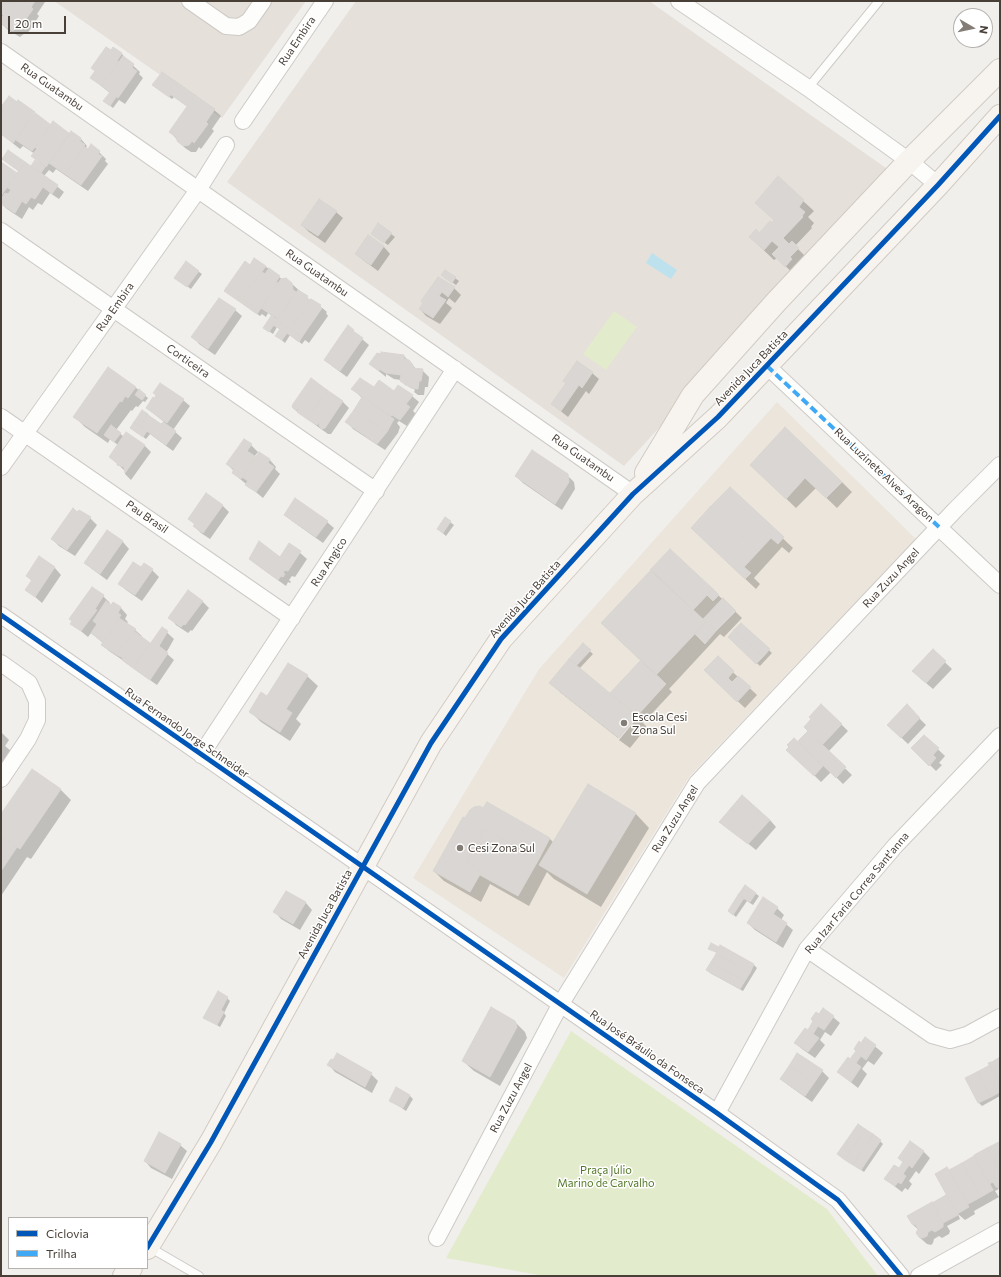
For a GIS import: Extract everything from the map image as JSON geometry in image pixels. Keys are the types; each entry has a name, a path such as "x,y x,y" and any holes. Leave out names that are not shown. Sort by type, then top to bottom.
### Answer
{"main road":[{"name":"Avenida Juca Batista","path":"634,494 693,394 909,161 1000,70"},
{"name":"Avenida Juca Batista","path":"148,1247 211,1142 431,743 501,639 634,494 718,417 938,186 1000,116"},
{"path":"693,394 690,404 691,410 697,418 707,421 718,417"}],"street":[{"path":"190,1 226,26 239,27 249,20 264,1"},
{"name":"Rua Embira","path":"243,121 325,1"},
{"path":"679,1 808,88 909,161 938,186"},
{"name":"Rua Guatambu","path":"1,52 634,494"},
{"name":"Rua Embira","path":"1,467 198,190 226,145"},
{"name":"Corticeira","path":"1,232 376,491"},
{"name":"Rua Luzinete Alves Aragon","path":"766,366 1000,585"},
{"name":"Rua Angico","path":"201,755 455,369"},
{"name":"Pau Brasil","path":"1,417 292,618"},
{"name":"Rua Zuzu Angel","path":"437,1238 560,1005 697,783 939,527 1000,465"},
{"name":"Rua Fernando Jorge Schneider","path":"1,615 362,867"},
{"path":"1,664 29,684 37,701 37,720 28,739 1,779"},
{"name":"Rua Izar Faria Correa Sant'anna","path":"717,1113 807,949 895,846 1000,736"},
{"name":"Rua José Bráulio da Fonseca","path":"362,867 717,1113 838,1200 901,1276"},
{"path":"807,949 932,1035 950,1040 967,1035 1000,1017"},
{"path":"919,1276 1000,1231"}],"lane":[{"path":"808,88 879,1"},
{"path":"148,1247 199,1276"}],"shaded area":[{"path":"54,1 306,1 222,118"},
{"path":"356,1 649,1 893,173 624,466 227,182"},
{"name":"Escola Cesi Zona Sul","path":"777,402 916,539 689,777 564,978 413,878 539,669"}],"green space":[{"path":"614,311 637,327 606,370 583,354"},
{"name":"Praça Júlio Marino de Carvalho","path":"571,1031 827,1209 878,1276 544,1276 446,1258"}],"water":[{"path":"652,253 677,270 671,279 646,263"}],"building":[{"path":"1,1 14,1 4,15 1,14"},
{"path":"14,1 35,1 31,7 33,9 20,28 18,26 13,31 1,24 1,19"},
{"path":"106,47 111,50 113,47 122,53 117,61 119,62 102,86 90,78 95,71 91,68"},
{"path":"123,56 134,64 132,68 137,71 118,98 102,86"},
{"path":"162,72 178,83 169,97 152,85"},
{"path":"178,83 195,95 187,106 170,94"},
{"path":"110,92 116,97 110,106 103,101"},
{"path":"195,95 215,109 206,122 208,124 194,143 192,141 189,145 183,146 177,141 177,138 169,132"},
{"path":"9,96 17,102 1,125 1,107"},
{"path":"18,100 35,112 13,143 1,134 1,125"},
{"path":"34,112 51,125 32,151 16,140"},
{"path":"53,121 70,134 46,167 31,156 37,149 35,147"},
{"path":"71,131 81,138 80,141 85,145 65,174 49,163"},
{"path":"91,144 100,151 98,154 102,156 81,185 65,174 84,147 88,149"},
{"path":"8,150 25,162 19,171 2,159"},
{"path":"35,160 45,167 41,173 31,166"},
{"path":"1,162 17,173 1,196"},
{"path":"25,162 58,185 52,194 43,187 35,199 31,197 26,204 22,201 15,213 1,204 1,199 5,193 8,194 11,190 7,187"},
{"path":"778,176 804,200 799,207 805,212 802,216 803,217 783,238 789,244 792,241 799,248 790,257 792,259 785,267 772,254 779,247 772,241 764,250 749,237 756,229 759,233 770,221 771,223 774,220 755,203"},
{"path":"319,199 337,211 318,236 301,225"},
{"path":"378,223 392,233 384,243 371,234"},
{"path":"368,235 384,246 371,265 355,254"},
{"path":"254,258 266,266 242,299 226,288 245,261 250,265"},
{"path":"186,261 199,271 187,287 174,278"},
{"path":"269,268 280,276 276,282 278,283 259,311 242,299 262,272 265,274"},
{"path":"445,270 456,277 452,283 441,275"},
{"path":"438,277 455,287 448,297 442,292 439,296 446,300 433,318 419,309 423,303 421,301"},
{"path":"286,278 292,283 293,290 296,292 278,319 261,308 281,279"},
{"path":"226,288 242,299 240,302 224,291"},
{"path":"298,290 308,296 307,298 310,300 290,329 277,320"},
{"path":"219,298 236,309 208,349 191,337"},
{"path":"242,299 259,311 257,314 240,302"},
{"path":"311,299 321,305 319,306 322,308 302,337 290,329"},
{"path":"271,316 277,320 269,332 263,328"},
{"path":"277,320 290,329 282,340 275,336 280,329 273,325"},
{"path":"348,325 354,330 353,331 363,338 340,371 324,360"},
{"path":"290,329 302,337 299,342 287,333"},
{"path":"381,352 404,355 404,359 409,360 413,365 413,368 423,369 418,389 411,388 400,381 401,375 386,373 379,369 379,371 369,364 377,353 381,354"},
{"path":"577,361 593,372 582,388 579,385 561,411 551,404 566,383 563,381"},
{"path":"108,367 136,387 128,398 125,396 122,402 120,401 97,433 73,417"},
{"path":"311,378 327,390 307,419 297,412 299,409 295,410 292,407"},
{"path":"360,378 374,387 379,380 394,391 398,385 413,395 406,404 410,407 400,420 392,415 391,416 351,389"},
{"path":"160,383 184,399 167,423 146,408 153,397 155,398 156,395 153,393"},
{"path":"139,389 146,395 142,400 135,395"},
{"path":"327,390 343,401 325,428 322,429 319,426 320,423 317,425 307,419"},
{"path":"362,397 394,419 387,432 354,410"},
{"path":"142,410 148,414 140,426 134,422"},
{"path":"354,410 387,432 377,444 345,422"},
{"path":"148,415 161,424 163,422 176,431 166,445 140,426"},
{"path":"134,422 147,431 143,437 130,428"},
{"path":"111,425 121,433 114,442 104,435"},
{"path":"785,427 842,482 826,498 805,478 786,499 750,465"},
{"path":"126,432 145,445 125,473 124,467 117,465 117,463 109,457"},
{"path":"244,439 252,444 247,451 256,457 241,479 232,473 234,469 226,464"},
{"path":"532,450 568,474 569,482 555,504 515,476"},
{"path":"259,452 270,459 268,463 274,467 256,492 245,485 248,481 242,477"},
{"path":"730,487 784,537 778,544 771,538 758,552 710,507"},
{"path":"206,493 223,505 203,533 193,526 195,524 188,519"},
{"path":"295,498 328,521 316,537 284,515"},
{"path":"710,507 758,552 744,567 751,573 745,579 691,528"},
{"path":"73,508 77,512 79,510 91,517 67,550 51,539"},
{"path":"445,517 451,521 443,533 437,529"},
{"path":"107,530 123,541 100,574 84,563"},
{"path":"259,541 280,557 289,543 301,551 288,571 285,570 283,577 281,576 278,580 249,559"},
{"path":"670,549 713,589 693,610 650,570"},
{"path":"39,556 55,567 35,597 25,590 32,580 26,576"},
{"path":"133,562 141,567 144,563 153,569 135,595 118,584"},
{"path":"651,570 706,622 656,675 601,623"},
{"path":"92,587 104,595 95,609 97,610 81,631 70,624 72,621 69,619"},
{"path":"713,589 719,595 713,601 707,595"},
{"path":"188,590 203,601 185,625 184,624 181,627 168,618"},
{"path":"723,598 736,611 716,631 703,619"},
{"path":"106,601 111,605 113,602 121,607 118,613 121,615 103,642 91,633 97,624 93,621"},
{"path":"119,618 136,629 117,655 101,645"},
{"path":"706,622 716,631 705,644 695,634"},
{"path":"741,623 770,649 763,657 734,630"},
{"path":"162,627 168,631 159,646 168,653 150,680 133,668"},
{"path":"734,630 763,657 756,664 728,637"},
{"path":"134,631 150,643 133,668 122,660 123,658 117,655"},
{"path":"583,643 591,650 577,665 569,659"},
{"path":"933,649 946,661 926,683 912,671"},
{"path":"718,656 734,671 728,678 732,682 738,676 751,687 737,702 704,670"},
{"path":"569,659 637,716 619,738 549,683"},
{"path":"641,660 666,684 637,716 610,693"},
{"path":"288,663 308,675 286,709 292,713 280,732 249,712 261,692 267,696"},
{"path":"821,704 842,724 822,745 804,727 811,719 809,717"},
{"path":"907,704 920,718 901,738 887,725"},
{"path":"808,731 846,767 836,778 798,741"},
{"path":"924,735 939,748 933,755 936,758 929,766 911,748"},
{"path":"794,738 823,766 814,776 786,750 789,747 787,745"},
{"path":"32,769 61,789 20,849 1,836 1,814"},
{"path":"588,784 636,813 587,894 539,865"},
{"path":"742,795 770,820 759,832 731,808"},
{"name":"Cesi Zona Sul","path":"487,802 550,838 539,859 485,829 466,862 482,871 470,892 433,871 463,817 465,818 474,807 480,806 483,808"},
{"path":"731,808 759,832 748,844 719,822"},
{"name":"Cesi Zona Sul","path":"485,829 539,859 518,896 480,875 482,871 466,862"},
{"path":"1,836 17,847 1,871"},
{"path":"745,885 756,893 750,902 738,895"},
{"path":"286,891 306,902 293,924 273,912"},
{"path":"738,895 744,898 733,915 728,911"},
{"path":"763,897 778,907 773,914 787,923 776,942 747,923"},
{"path":"711,943 719,947 716,952 708,949"},
{"path":"720,945 754,964 750,973 716,954"},
{"path":"716,954 750,973 745,981 711,962"},
{"path":"711,962 745,981 740,989 706,970"},
{"path":"218,991 228,997 221,1010 224,1012 217,1025 203,1018"},
{"path":"491,1007 515,1021 517,1027 490,1077 462,1061"},
{"path":"823,1008 834,1016 824,1030 818,1026 813,1034 819,1038 808,1052 794,1043 805,1028 808,1030 813,1021 811,1019 816,1012 819,1014"},
{"path":"865,1037 876,1045 866,1060 861,1056 856,1063 861,1067 851,1082 837,1072 848,1057 850,1059 856,1051 854,1049 859,1041 861,1043"},
{"path":"337,1053 372,1073 365,1087 327,1065 331,1059 333,1060"},
{"path":"797,1053 823,1070 814,1083 789,1066"},
{"path":"1000,1057 1000,1084 988,1063"},
{"path":"990,1065 1000,1084 1000,1092 991,1097 977,1072"},
{"path":"789,1066 814,1083 805,1096 780,1079"},
{"path":"977,1072 991,1097 978,1103 965,1078"},
{"path":"396,1087 410,1095 403,1108 389,1101"},
{"path":"858,1124 865,1129 845,1160 837,1154"},
{"path":"865,1129 873,1134 853,1165 845,1160"},
{"path":"159,1132 181,1144 165,1173 144,1161"},
{"path":"873,1134 881,1140 861,1170 853,1165"},
{"path":"910,1141 924,1151 912,1168 909,1165 903,1174 906,1176 901,1184 898,1182 895,1186 884,1179 894,1165 899,1168 903,1162 898,1158"},
{"path":"999,1142 1000,1143 1000,1172 987,1148"},
{"path":"987,1148 1000,1172 999,1189 993,1182 989,1184 974,1155"},
{"path":"974,1156 993,1190 981,1197 962,1163"},
{"path":"962,1163 981,1197 968,1204 949,1170"},
{"path":"947,1167 969,1207 957,1214 935,1174"},
{"path":"946,1195 958,1215 943,1223 932,1203"},
{"path":"932,1202 943,1223 943,1227 935,1232 932,1230 928,1232 927,1236 923,1238 919,1237 916,1233 918,1229 916,1225 912,1224 907,1216"}],"marked path":[{"path":"767,366 939,527"}],"cycle path":[{"path":"148,1246 211,1142 431,743 501,639 633,494 718,417 938,185 1000,116"},
{"path":"1,615 717,1113 838,1200 901,1276"}],"place":[{"name":"Escola Cesi Zona Sul","path":"624,723"},
{"name":"Cesi Zona Sul","path":"460,848"}]}
